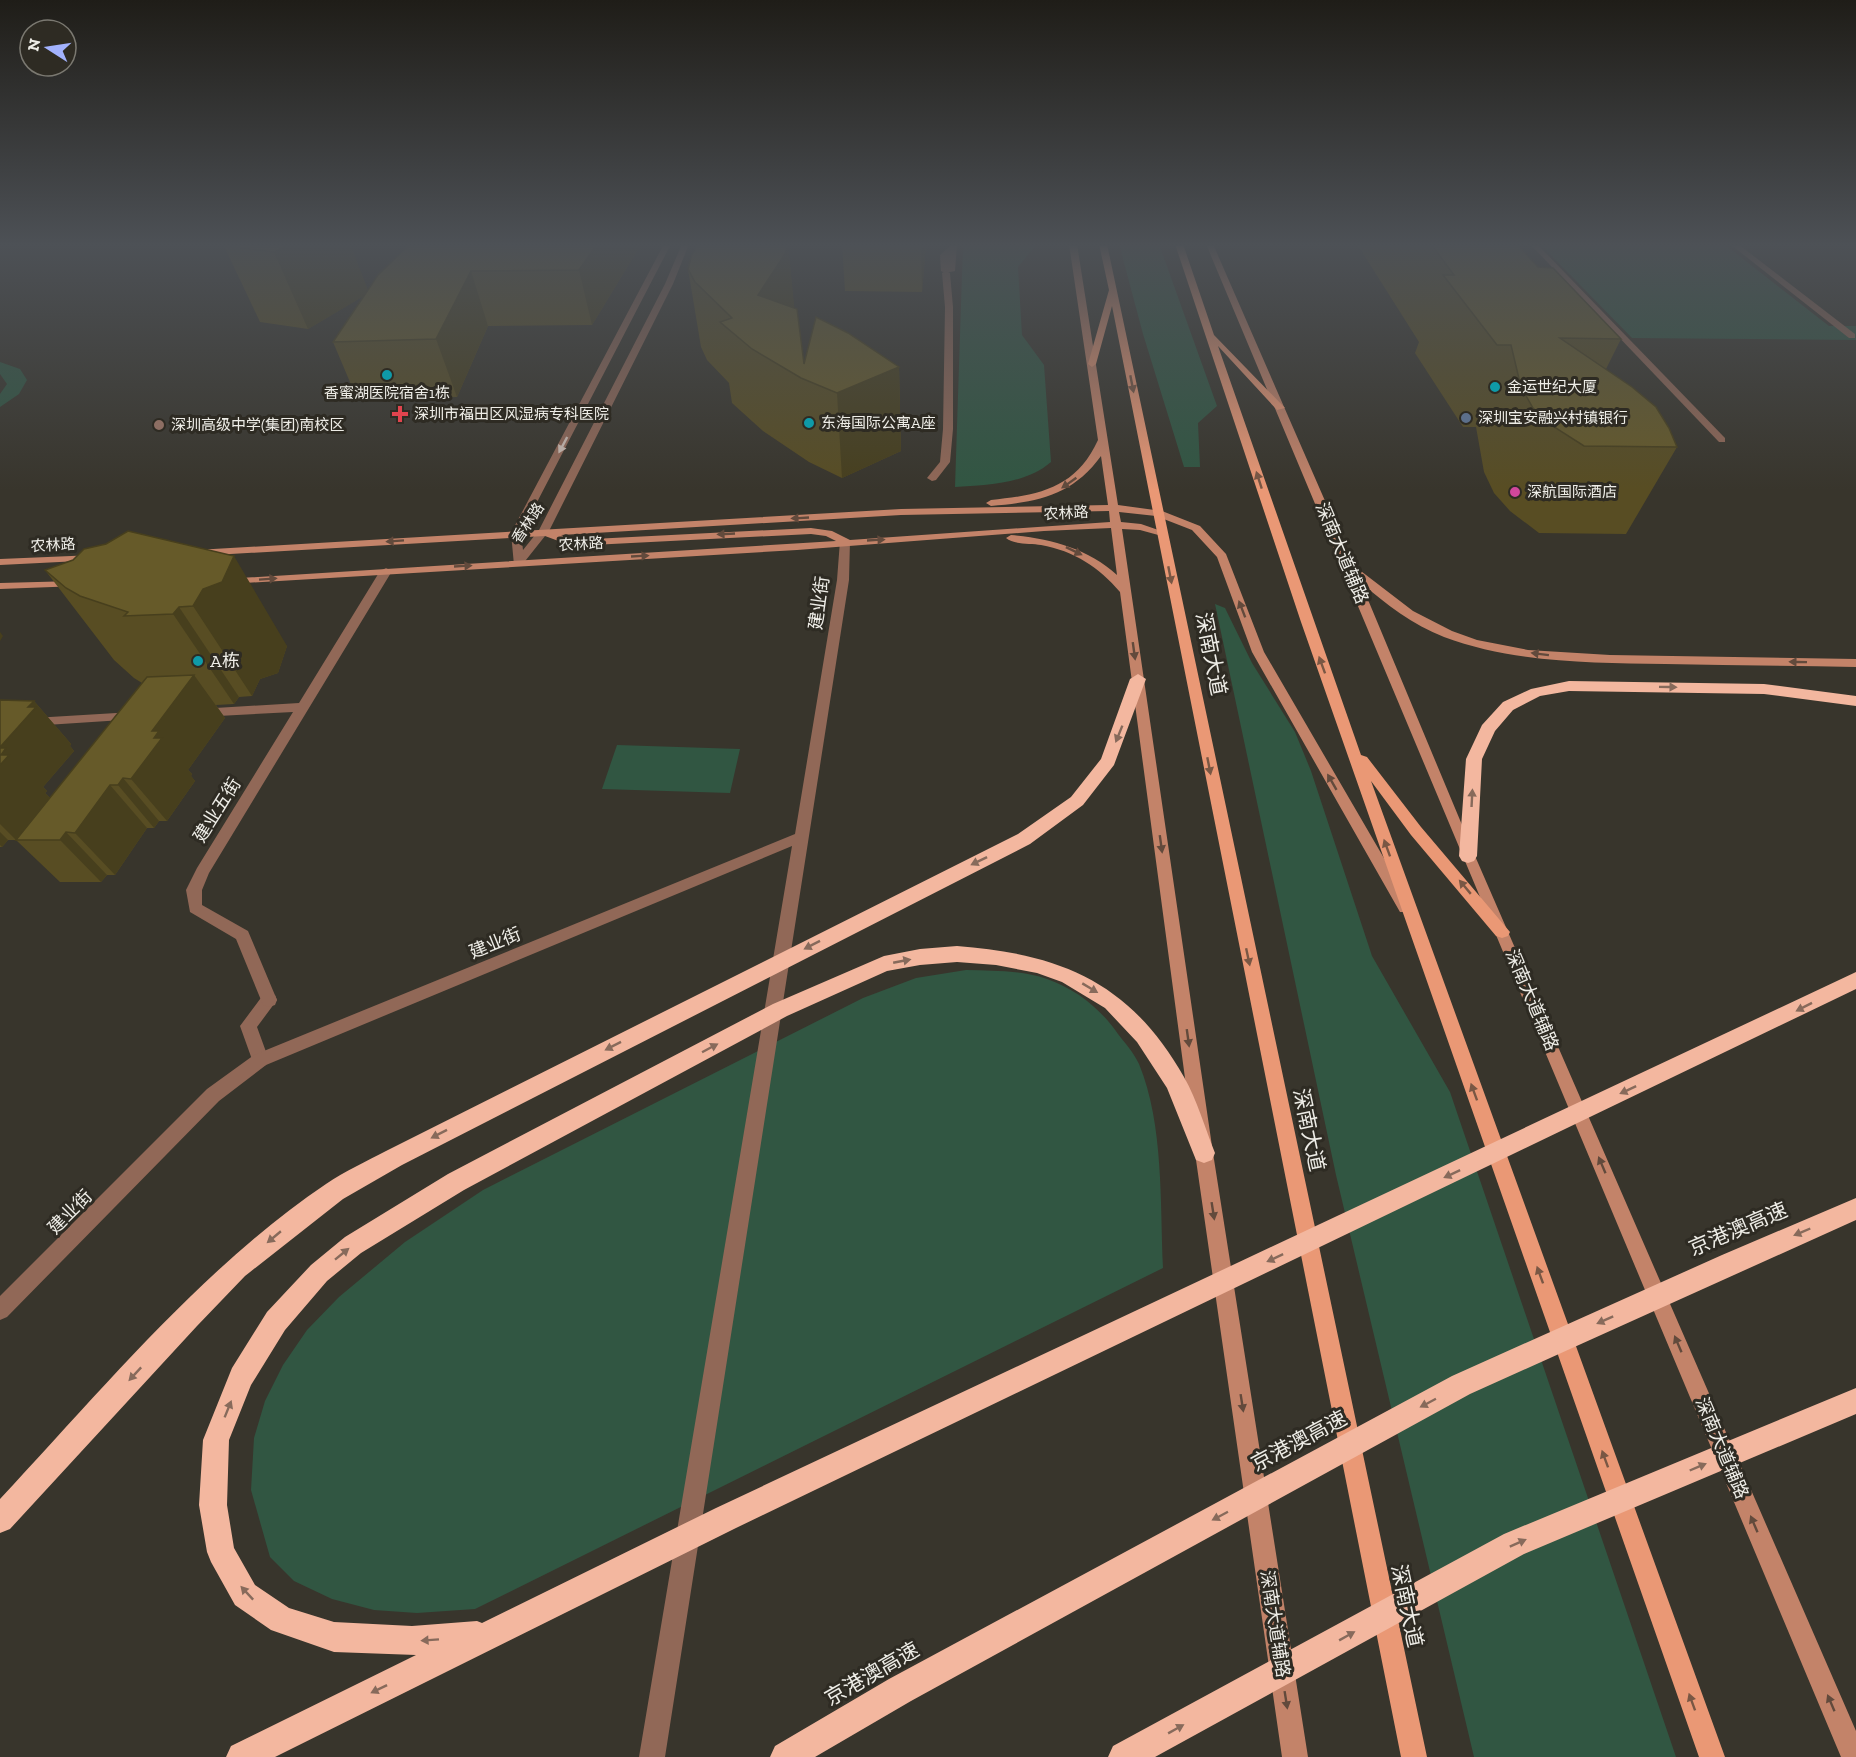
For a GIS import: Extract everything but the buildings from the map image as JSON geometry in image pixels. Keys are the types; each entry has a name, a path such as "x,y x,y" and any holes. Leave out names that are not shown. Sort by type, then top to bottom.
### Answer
{"highway":[{"path":"0,1519 188,1317 237,1269 335,1191 394,1158 665,1019 1024,839 1077,801 1108,761 1138,679"},
{"path":"1468,856 1474,759 1488,729 1508,706 1536,692 1569,686 1764,689 1856,701"},
{"path":"488,1635 412,1641 334,1637 281,1620 245,1595 221,1552 213,1505 216,1440 241,1377 276,1321 319,1273 354,1245 456,1182 780,1010 884,964 920,957 957,954 996,957 1037,965 1069,975 1112,1002 1144,1036 1176,1083 1204,1153"},
{"path":"242,1757 726,1518 1856,980"},
{"name":"京港澳高速","path":"786,1757 900,1690 1461,1385 1719,1268 1856,1209"},
{"path":"1124,1757 1514,1544 1856,1401"}],"main road":[{"name":"深南大道辅路","path":"1086,326 1114,508 1204,1153 1295,1757"},
{"path":"1092,364 1103,326"},
{"name":"深南大道","path":"1121,326 1414,1757"},
{"name":"深南大道","path":"1208,326 1348,740 1712,1757"},
{"name":"深南大道辅路","path":"1244,326 1348,566 1468,856 1854,1757"},
{"path":"1210,333 1280,408"},
{"path":"901,512 1037,498 1056,492 1088,468 1104,438"},
{"name":"深南大道","path":"1114,508 1158,513 1196,528 1222,556 1258,652 1414,923"},
{"name":"农林路","path":"187,553 901,512 1114,508"},
{"name":"农林路","path":"219,582 1116,525 1162,532"},
{"path":"544,531 572,543 811,531 828,533 845,542"},
{"path":"975,534 1061,545 1112,574 1126,593"},
{"name":"农林路","path":"0,562 105,557"},
{"path":"1348,566 1413,617 1448,634 1480,644 1515,651 1599,659 1856,663"},
{"path":"0,586 83,584"},
{"path":"1348,740 1416,831 1502,932"}],"street":[{"name":"香林路","path":"518,563 516,533 627,326"},
{"name":"香林路","path":"518,563 544,531 647,326"},
{"path":"932,478 945,462 951,393 947,379 949,326"},
{"path":"1612,326 1722,440"},
{"path":"1839,326 1852,336"},
{"path":"617,345 638,345"},
{"path":"600,375 626,370"},
{"path":"600,375 621,380"},
{"name":"建业街","path":"0,1310 213,1095 260,1060 801,837 843,580 845,542"},
{"name":"建业五街","path":"260,1060 248,1026 269,1000 242,935 195,908 194,890 202,873 386,571"},
{"path":"189,713 304,707"},
{"path":"0,724 142,716"},
{"path":"652,1757 801,837"}],"green space":[{"path":"960,326 1021,326 1022,335 1044,365 1051,462 1030,475 1018,479 993,484 955,487"},
{"path":"1141,326 1188,326 1217,406 1198,423 1200,467 1184,467"},
{"path":"1620,326 1856,326 1856,340 1632,338"},
{"path":"0,362 20,369 27,380 19,394 0,407 0,394 7,384 0,374"},
{"path":"1215,604 1225,608 1252,663 1295,732 1311,771 1372,956 1450,1092 1676,1757 1474,1757 1336,1175"},
{"path":"617,745 740,749 730,793 602,789"},
{"path":"966,970 1027,974 1068,988 1104,1016 1135,1056 1147,1088 1157,1138 1163,1268 475,1609 417,1613 374,1610 332,1599 294,1581 270,1557 251,1490 254,1438 265,1401 283,1365 307,1330 339,1297 405,1242 483,1190 863,998 916,978"}],"place":[{"name":"香蜜湖医院宿舍1栋","path":"387,375"},
{"name":"金运世纪大厦","path":"1495,387"},
{"name":"深圳市福田区风湿病专科医院","path":"400,414"},
{"name":"深圳宝安融兴村镇银行","path":"1466,418"},
{"name":"东海国际公寓A座","path":"809,423"},
{"name":"深圳高级中学(集团)南校区","path":"159,425"},
{"name":"深航国际酒店","path":"1515,492"},
{"name":"A栋","path":"198,661"}]}
